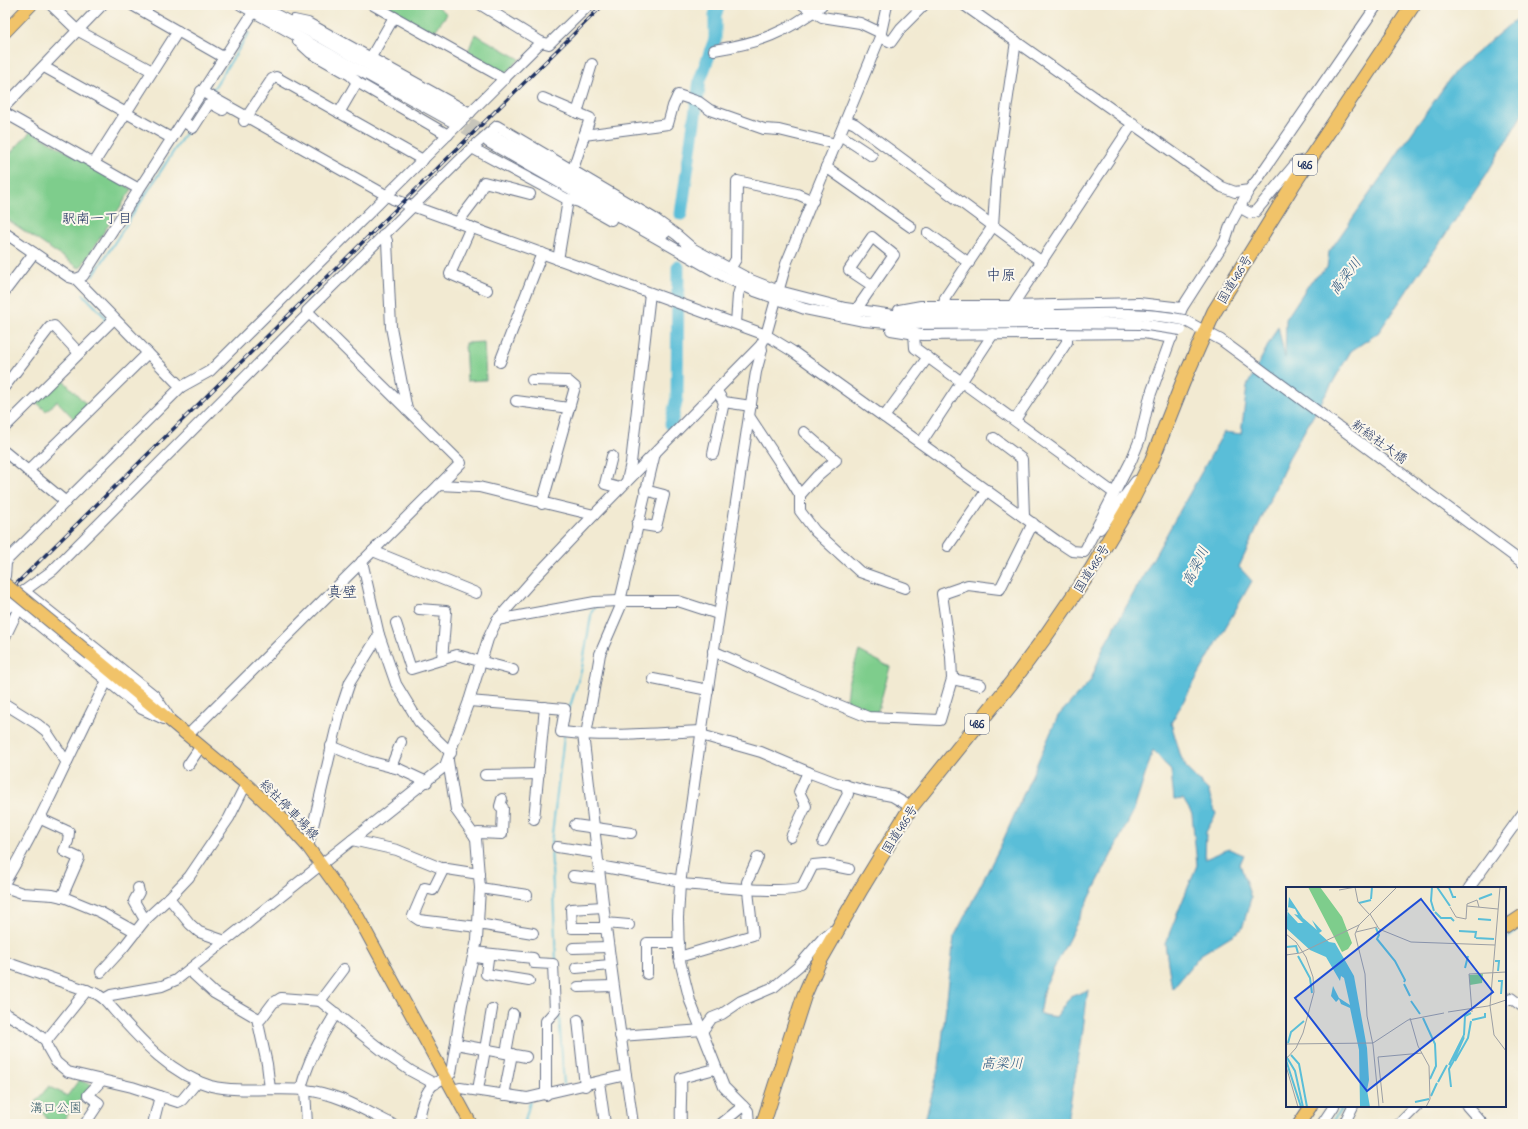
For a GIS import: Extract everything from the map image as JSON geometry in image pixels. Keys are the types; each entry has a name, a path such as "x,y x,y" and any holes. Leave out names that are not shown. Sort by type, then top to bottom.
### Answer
{"highway":[{"name":"国道486号","path":"764,1124 804,996 818,964 838,929 911,807 1012,682 1091,570 1118,524 1152,460 1205,330 1222,299 1309,159 1413,5"}],"main road":[{"path":"5,32 31,5"},
{"name":"総社停車場線","path":"5,584 246,784 278,814 308,847 356,915 441,1081 452,1090 472,1124"},
{"path":"1506,926 1523,915"},
{"path":"1299,1124 1310,1107"}],"street":[{"path":"51,5 77,30 152,71"},
{"path":"5,106 102,5"},
{"path":"132,5 224,57"},
{"path":"241,5 256,7 284,18 454,118 289,32"},
{"path":"373,5 504,79"},
{"path":"481,5 541,42 549,44 589,5"},
{"path":"803,5 822,16 860,23 891,42 900,28 924,5"},
{"path":"714,50 746,45 779,34 814,12 822,5"},
{"path":"104,999 111,995 162,986 176,980 321,864 427,782 450,757 493,626 497,620 536,576 594,515 761,345 766,335 786,264 880,35 887,5"},
{"path":"964,5 1222,187 1235,192 1249,190"},
{"path":"1084,552 1131,461 1140,439 1150,396 1182,308 1225,241 1230,223 1249,190 1377,5"},
{"path":"256,7 289,32 311,53 350,74 357,82 448,135"},
{"path":"5,233 69,278 76,279 83,276 171,138 188,124 202,91 256,7"},
{"path":"371,57 394,17"},
{"path":"284,18 308,23 470,113"},
{"path":"94,163 178,31"},
{"path":"944,306 945,298 993,226 996,179 1016,41"},
{"path":"5,576 8,559 182,387 210,370 541,42"},
{"path":"577,112 592,64"},
{"path":"44,67 171,138"},
{"path":"188,124 193,128 208,105 212,104 244,122 272,79 276,77 423,160"},
{"path":"339,113 357,82"},
{"path":"202,91 387,196 558,260 766,335 792,351 1072,551 1084,552"},
{"path":"584,135 668,124 678,95 696,101 710,110 764,129 838,139 872,156"},
{"path":"543,98 590,118 573,170"},
{"path":"5,113 139,189"},
{"path":"846,120 855,124 1042,262"},
{"path":"1012,306 1133,123"},
{"path":"5,637 12,607 24,590 53,570 309,313 307,311 384,234 472,148 497,126 573,170 677,234 689,252"},
{"path":"491,139 689,252 741,285 778,295 856,310 893,315 1055,319 1182,325 1205,330"},
{"path":"472,148 568,200 580,202 655,245 689,252 730,270 805,309 845,318 900,324 1055,319"},
{"path":"1239,207 1250,212 1255,212 1297,162 1309,159"},
{"path":"826,167 912,227"},
{"path":"730,270 736,258 737,181 796,194 813,201"},
{"path":"458,222 477,197 484,182 530,194"},
{"path":"558,260 568,200"},
{"path":"471,227 450,274 487,290"},
{"path":"928,233 969,263"},
{"path":"384,234 387,241 393,340 407,410"},
{"path":"856,310 873,286 894,254 872,237 849,270 873,286"},
{"path":"5,291 34,253"},
{"path":"500,362 542,254"},
{"path":"76,279 182,387"},
{"path":"736,323 738,295 741,285"},
{"path":"624,484 631,463 650,293"},
{"path":"870,312 906,309 921,306 1012,306 1138,303 1182,308"},
{"path":"188,735 461,463 309,313"},
{"path":"845,318 866,327 922,335 1144,333 1172,338"},
{"path":"5,427 114,319"},
{"path":"5,386 50,327 54,326 79,353"},
{"name":"新総社大橋","path":"1205,330 1221,340 1523,563"},
{"path":"914,333 915,348 1114,493"},
{"path":"1015,420 1067,342 1066,333"},
{"path":"921,443 993,334"},
{"path":"749,1124 748,1111 724,1088 715,1069 702,1030 690,1001 679,957 678,918 681,882 718,614 756,372 762,350 761,345"},
{"path":"28,471 148,353"},
{"path":"884,417 928,357"},
{"path":"532,380 571,382 575,387 542,504"},
{"path":"716,390 724,402 750,411 800,495 800,511 810,525 851,565 866,575 905,588"},
{"path":"516,401 569,408"},
{"path":"714,454 724,402"},
{"path":"800,495 817,476 836,460 804,432"},
{"path":"994,438 1022,459 1024,516"},
{"path":"5,452 66,502"},
{"path":"633,1124 610,965 585,735 600,654 621,601 637,524 655,452"},
{"path":"612,456 605,484 624,484"},
{"path":"1084,552 1152,460"},
{"path":"439,485 479,487 542,504 594,515"},
{"path":"637,524 656,527 664,495 645,490"},
{"path":"948,546 987,490"},
{"path":"713,651 792,686 868,717 940,720 952,679 951,657 942,594 968,585 1000,589 1034,523"},
{"path":"373,551 476,593"},
{"path":"362,561 379,635 396,684 410,708 450,757 456,810 475,837 480,874 478,925 462,1004 451,1073 423,1099 418,1124"},
{"path":"24,590 155,696 173,723"},
{"path":"497,620 595,602 621,601 678,601 718,614"},
{"path":"12,607 142,709 173,723"},
{"path":"419,609 446,611 442,660"},
{"path":"396,623 411,669 457,656 513,670"},
{"path":"308,847 331,746 350,682 379,635"},
{"path":"653,679 708,690"},
{"path":"952,679 981,685"},
{"path":"5,882 41,819 107,681"},
{"path":"469,701 565,709 561,732 585,735 701,733 762,752 808,772 846,785 892,796 911,807"},
{"path":"5,704 46,731 67,763"},
{"path":"534,819 545,707"},
{"path":"391,766 401,742"},
{"path":"188,765 201,746"},
{"path":"331,746 368,760 391,766 427,782"},
{"path":"791,837 806,806 799,792 808,772"},
{"path":"485,775 539,774"},
{"path":"101,972 145,920 189,877 229,818 246,784"},
{"path":"822,841 848,794 846,785"},
{"path":"475,837 478,833 502,834 503,808 500,806 502,799"},
{"path":"1470,887 1523,813"},
{"path":"41,819 69,832 68,841 64,851 79,858 62,897"},
{"path":"575,825 631,833"},
{"path":"352,840 397,850 444,868 480,874"},
{"path":"557,847 597,853"},
{"path":"679,957 753,934 747,882 758,857"},
{"path":"599,866 681,882 770,890 800,888 813,865 824,864 849,869"},
{"path":"444,868 433,890 425,888 414,916 418,920 478,925 533,933"},
{"path":"573,876 600,878"},
{"path":"5,887 22,893 53,894 62,897 100,912 136,932"},
{"path":"138,888 139,892 134,901 145,920"},
{"path":"480,888 527,896"},
{"path":"169,898 190,924 199,932 225,941"},
{"path":"604,907 571,909 572,928 629,925"},
{"path":"620,1036 702,1030 712,1018 722,1014 741,1001 774,987 799,966 823,938 832,931 838,929"},
{"path":"647,974 647,943 679,943"},
{"path":"573,948 608,947"},
{"path":"473,954 488,959 486,974 529,981"},
{"path":"473,954 533,958 534,964 553,964 555,1011 546,1021 546,1095"},
{"path":"5,962 87,990 104,999 149,1048 169,1064 198,1080 222,1088 303,1090 340,1098 392,1124"},
{"path":"576,968 610,965"},
{"path":"320,1001 344,969"},
{"path":"189,970 214,992 261,1019 273,1003 281,998 320,1001 405,1067 441,1081"},
{"path":"578,987 613,986"},
{"path":"46,1041 87,990"},
{"path":"1506,1000 1511,998 1523,1007"},
{"path":"478,1090 492,1009"},
{"path":"5,1013 32,1029 46,1041 48,1048 56,1062 68,1072 102,1080 178,1102 182,1100 198,1080"},
{"path":"307,1124 303,1090 304,1074 336,1013"},
{"path":"504,1095 513,1014"},
{"path":"257,1018 267,1064 270,1089"},
{"path":"578,1020 585,1086"},
{"path":"456,1044 526,1057"},
{"path":"681,1124 679,1106 682,1092 681,1078 715,1069"},
{"path":"452,1090 460,1088 527,1098 585,1086 626,1075"},
{"path":"85,1124 99,1103 88,1094 102,1080"},
{"path":"599,1082 605,1124"},
{"path":"153,1124 160,1096"},
{"path":"721,1124 743,1106"},
{"path":"1317,1124 1326,1107"},
{"path":"1322,1124 1333,1107"},
{"path":"1344,1124 1352,1107"},
{"path":"1399,1124 1417,1107"},
{"path":"1468,1107 1483,1124"}],"green space":[{"path":"384,5 436,5 447,14 432,35 383,7"},
{"path":"475,34 520,59 505,74 467,54"},
{"path":"31,131 132,189 79,268 5,218 5,159"},
{"path":"484,342 486,380 467,381 465,343"},
{"path":"60,377 87,405 87,408 75,420 57,401 46,411 35,401"},
{"path":"859,651 890,667 877,714 845,707 848,683"},
{"name":"溝口公園","path":"79,1080 92,1085 60,1124 50,1124 36,1101 49,1086 67,1096"}],"water":[{"name":"高梁川","path":"1523,13 1523,113 1486,175 1378,333 1351,351 1291,454 1239,567 1252,581 1171,723 1181,757 1187,769 1208,790 1216,814 1206,832 1205,859 1229,849 1244,855 1240,864 1251,898 1242,929 1200,955 1172,989 1165,944 1197,865 1192,814 1183,799 1174,800 1171,771 1153,750 1134,810 1044,988 1039,1014 1056,1017 1070,997 1088,990 1081,1045 1068,1115 1068,1124 924,1124 939,1067 954,937 1001,845 1058,716 1091,680 1104,646 1224,432 1241,434 1247,386 1278,326 1285,358 1286,319 1311,281 1327,268 1329,252 1455,71"}],"waterway":[{"path":"681,214 700,80 715,39 715,15 719,5"},
{"path":"212,91 249,33"},
{"path":"93,276 188,129"},
{"path":"671,424 677,398 678,267"},
{"path":"83,294 106,318 104,322"},
{"path":"638,505 644,481"},
{"path":"569,710 582,668 592,610 598,606"},
{"path":"556,962 551,843 564,736"},
{"path":"1506,939 1523,927"},
{"path":"559,1013 564,1086"},
{"path":"524,1124 530,1102"},
{"path":"1331,1124 1342,1107"}],"tunnel":[{"path":"457,115 495,136"},
{"path":"451,121 488,142"}],"railway":[{"path":"5,595 603,5"}],"district":[{"name":"駅南一丁目","path":"97,218"},
{"name":"中原","path":"1001,275"},
{"name":"真壁","path":"342,592"}]}
